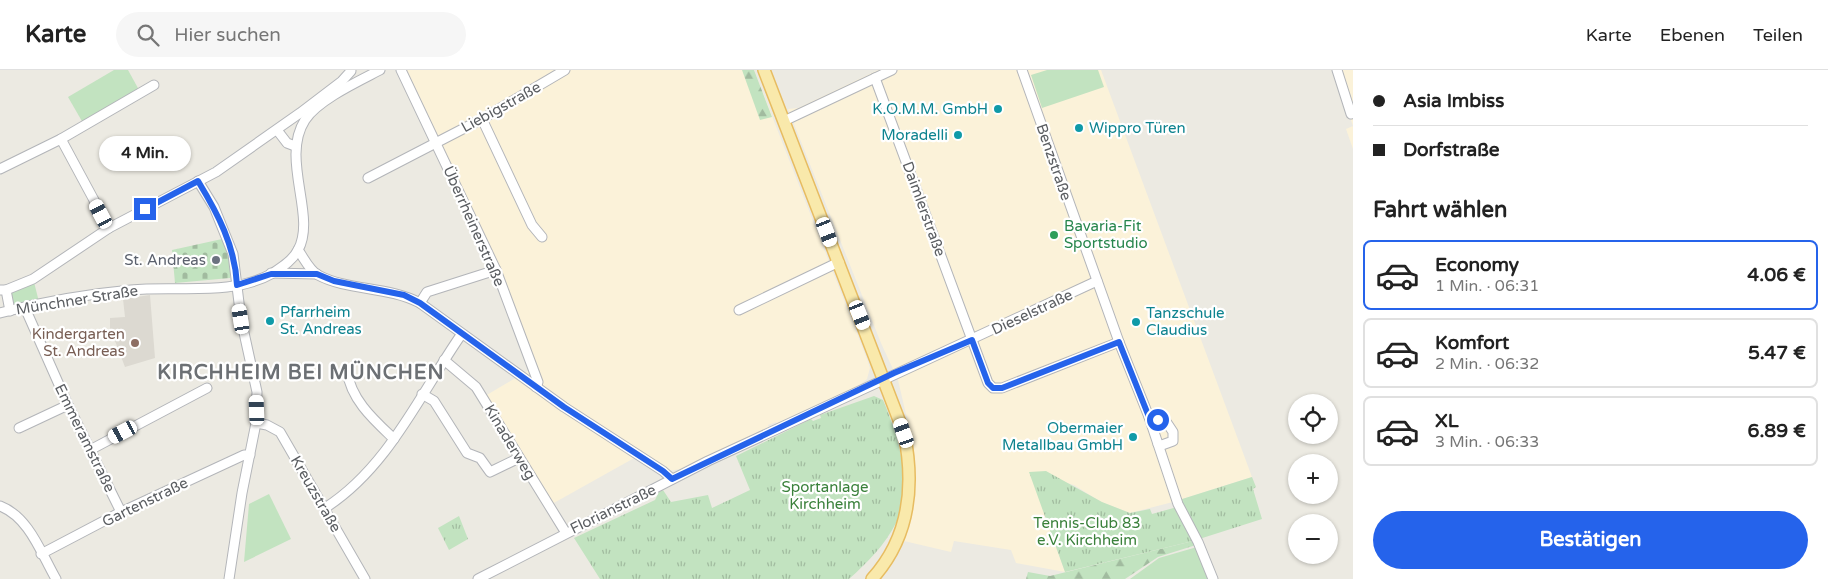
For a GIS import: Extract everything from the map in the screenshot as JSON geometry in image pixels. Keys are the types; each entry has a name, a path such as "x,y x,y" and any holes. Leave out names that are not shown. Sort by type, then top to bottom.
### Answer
{"main road":[{"path":"764,70 904,433 910,464 909,506 898,539 884,564 872,579"}],"street":[{"path":"271,274 292,259 298,250 302,217 295,146 303,116 351,70 356,83"},
{"path":"10,311 3,290 33,279 109,228 216,172 276,130 380,70"},
{"name":"Überrheinerstraße","path":"401,70 496,270 538,382 536,386"},
{"name":"Liebigstraße","path":"368,178 482,119 565,70"},
{"path":"784,121 892,70"},
{"name":"Benzstraße","path":"1022,70 1119,342 1149,417 1178,504 1195,536 1213,579"},
{"path":"1337,70 1351,114"},
{"name":"Daimlerstraße","path":"875,78 988,383 993,388 1002,388 1119,342"},
{"path":"0,169 61,139 154,85"},
{"path":"482,119 532,225 542,237"},
{"path":"276,130 287,143 295,146"},
{"path":"61,139 109,228"},
{"path":"198,181 229,241 233,254 241,319 256,392 256,424 229,579"},
{"path":"298,250 317,274"},
{"path":"739,310 839,262"},
{"path":"420,303 427,292 496,270"},
{"path":"271,274 317,274 334,281 404,295 420,303 461,335 663,471 672,479"},
{"name":"Münchner Straße","path":"0,313 133,290 237,285 271,274"},
{"name":"Dieselstraße","path":"884,378 972,340 1097,281"},
{"name":"Emmeramstraße","path":"25,308 68,405 121,512"},
{"path":"325,508 342,497 394,439 461,335"},
{"name":"Kinaderweg","path":"444,360 476,387 518,458 566,532"},
{"path":"347,370 353,390 368,415 394,439"},
{"name":"Florianstraße","path":"478,579 566,532 585,526 672,479 884,378"},
{"path":"90,450 207,388"},
{"path":"422,394 434,401 467,453 480,458 490,472 518,458"},
{"path":"19,428 68,405"},
{"path":"1149,417 1168,422 1173,432 1173,441 1162,445 1158,444"},
{"name":"Kreuzstraße","path":"256,424 267,425 280,432 365,579"},
{"name":"Gartenstraße","path":"41,554 121,512 244,455 250,455"},
{"path":"0,506 19,517 56,579"}],"shaded area":[{"path":"405,70 754,70 867,359 870,368 867,379 854,389 777,424 776,422 768,425 769,428 681,469 661,472 636,457 552,504 485,396 536,366 498,267"},
{"path":"878,70 1101,70 1252,477 1173,502 1130,513 1101,502 1074,485 1030,472 1065,572 1016,563 1011,550 954,541 951,552 904,541 914,501 915,471 912,440 898,380 881,343 788,109 798,108"},
{"path":"1334,70 1353,70 1353,126"},
{"path":"1353,126 1353,149 1346,129"},
{"name":"Kindergarten St. Andreas","path":"150,295 155,358 125,367 110,328 110,318 125,317 123,299"}],"green space":[{"path":"114,70 128,70 139,90 83,123 68,97"},
{"path":"742,70 754,70 772,117 760,120"},
{"path":"1047,70 1098,70 1104,87 1042,108 1031,75"},
{"path":"222,239 230,258 230,278 175,283 172,250"},
{"path":"34,282 39,302 14,304 9,294 12,290"},
{"name":"Sportanlage Kirchheim","path":"874,396 883,400 894,429 902,461 904,493 896,523 887,539 849,579 600,579 574,538 655,500 659,492 663,490 671,502 708,495 712,508 750,490 736,456 811,419 813,421 821,418 820,415"},
{"name":"Tennis-Club 83 e.V. Kirchheim","path":"1046,471 1102,502 1130,513 1150,509 1152,514 1177,507 1179,500 1252,477 1256,487 1253,489 1262,519 1193,541 1065,572 1029,472"},
{"path":"269,494 291,539 244,562 249,504"},
{"path":"459,516 468,539 449,550 438,528"},
{"path":"1193,541 1196,545 1158,557 1125,579 1026,579 1028,572 1050,576"},
{"path":"1197,547 1209,579 1130,579 1159,558"}],"place":[{"name":"K.O.M.M. GmbH","path":"998,109"},
{"name":"Wippro Türen","path":"1079,128"},
{"name":"Moradelli","path":"958,135"},
{"name":"Bavaria-Fit Sportstudio","path":"1054,235"},
{"name":"St. Andreas","path":"216,260"},
{"name":"Pfarrheim St. Andreas","path":"270,321"},
{"name":"Tanzschule Claudius","path":"1136,322"},
{"name":"Kindergarten St. Andreas","path":"135,343"},
{"name":"Obermaier Metallbau GmbH","path":"1133,437"}],"district":[{"name":"KIRCHHEIM BEI MÜNCHEN","path":"301,373"}],"route":[{"path":"145,209 198,181 214,208 229,241 233,254 237,285 246,284 271,274 317,274 334,281 404,295 420,303 461,335 564,407 663,471 672,479 894,373 972,340 988,383 993,388 1002,388 1119,342 1149,417 1158,420"}]}
